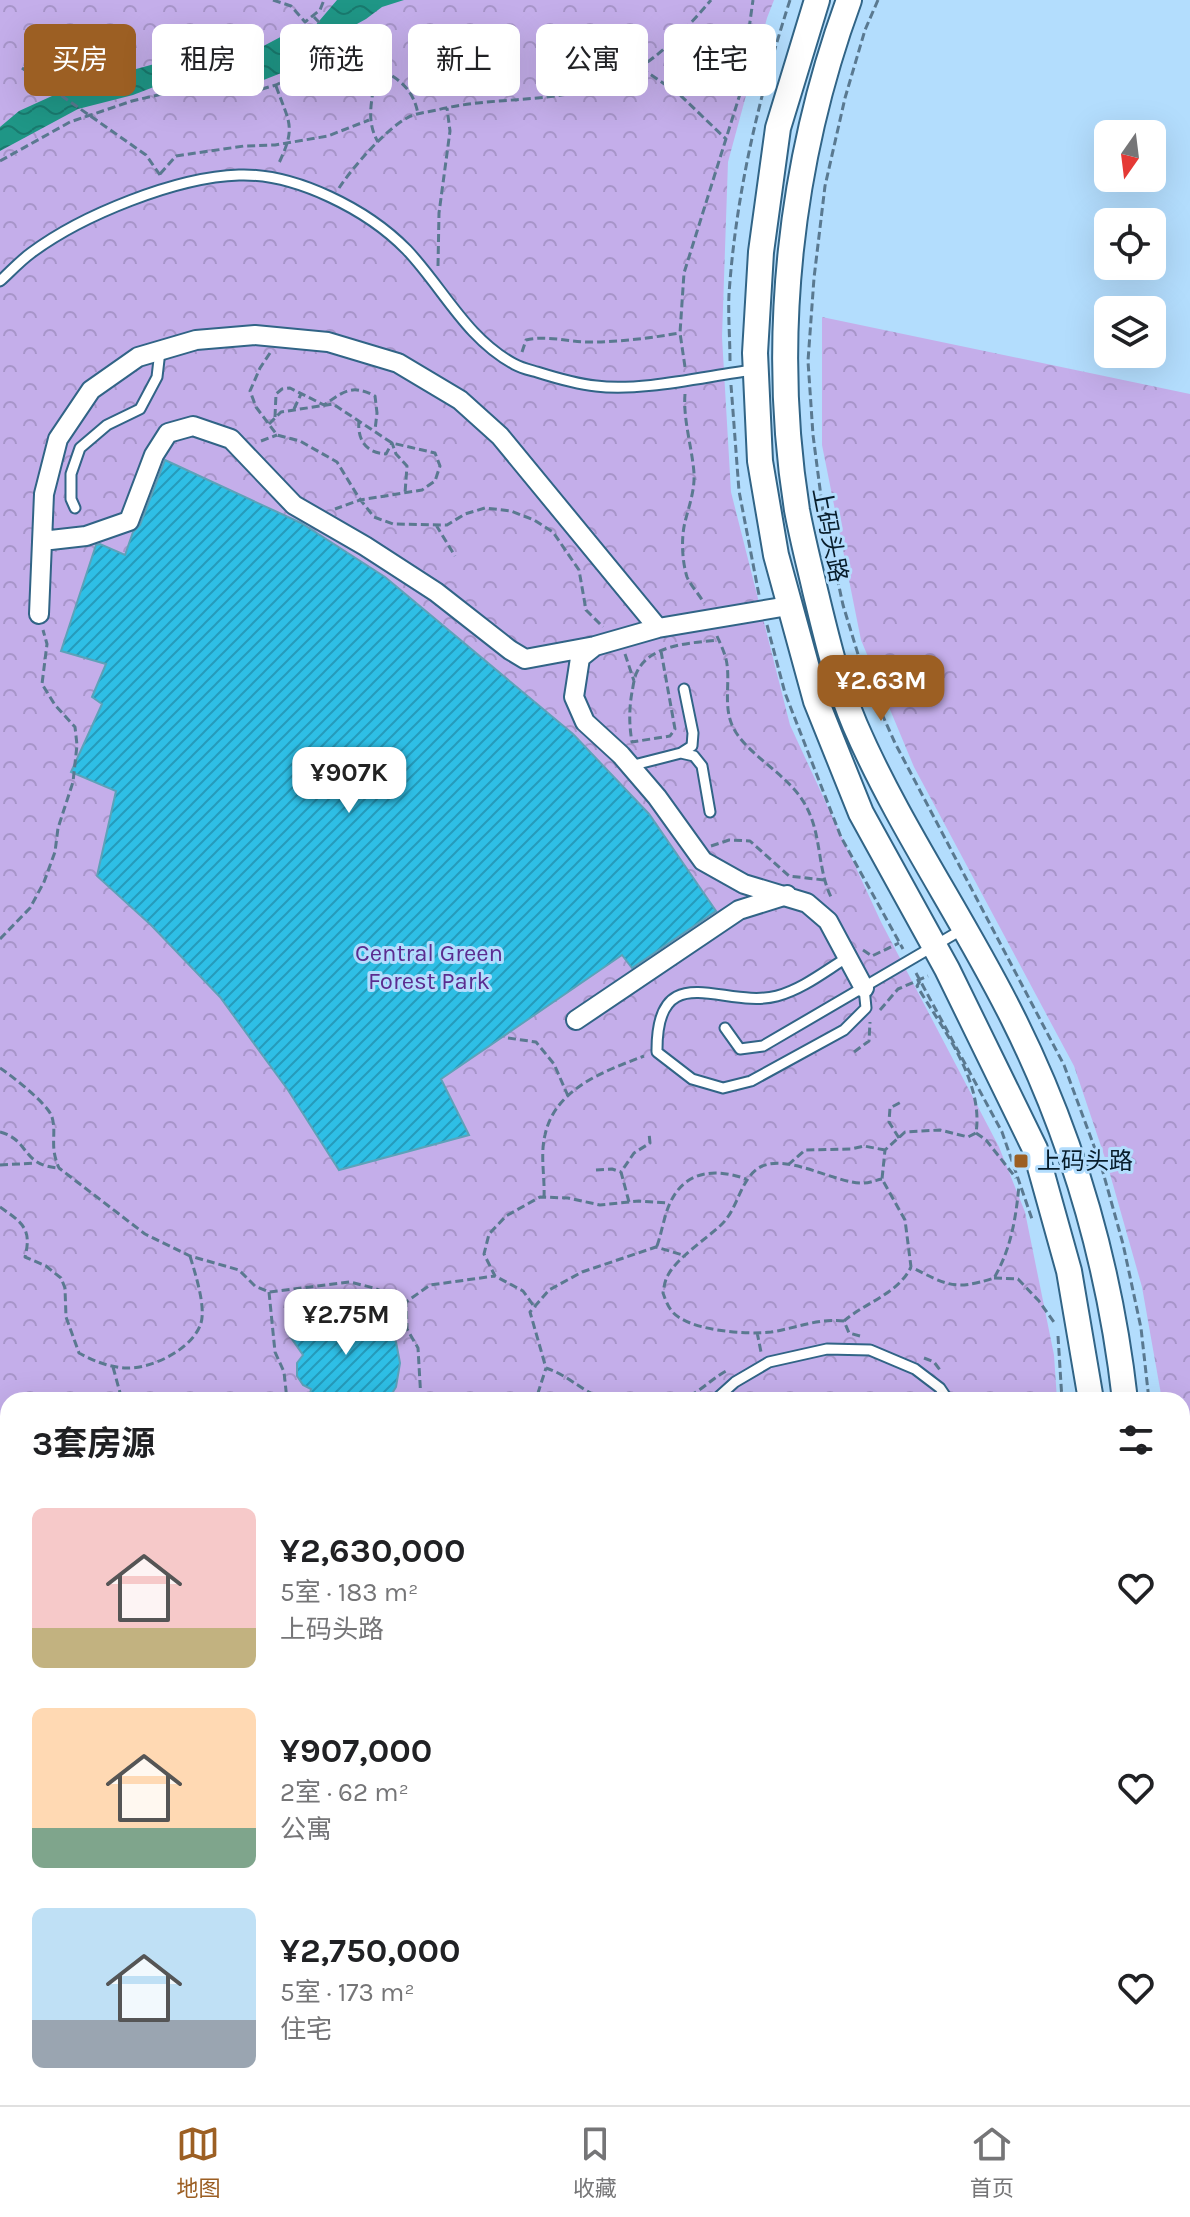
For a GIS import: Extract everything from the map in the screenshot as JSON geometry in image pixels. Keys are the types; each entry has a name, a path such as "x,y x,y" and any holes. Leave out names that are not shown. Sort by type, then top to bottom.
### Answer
{"main road":[{"path":"817,0 778,128 761,252 756,370 760,461 776,555 816,701 861,813 935,947 1035,1149 1069,1271 1090,1392"},
{"name":"上码头路","path":"849,0 830,50 809,131 791,250 784,354 797,511 825,634 854,722 904,826 1013,1017 1059,1122 1093,1223 1124,1392"}],"street":[{"path":"39,614 44,494 58,439 91,390 138,357 196,340 255,335 328,342 398,363 460,400 500,436 658,628"},
{"path":"42,541 86,536 129,521 154,455 168,433 193,426 231,439 294,505 436,592 525,659 595,646 658,628 788,606"},
{"path":"595,646 580,658 574,697 585,722 630,766 703,861 744,884 807,903 828,921 864,988"},
{"path":"576,1020 739,910 787,895"}],"lane":[{"path":"0,281 31,253 83,222 188,182 241,175 288,181 333,198 367,217 406,249 457,314 483,341 515,365 550,377 598,387 644,385 756,370"},
{"path":"75,508 71,499 71,474 80,448 107,425 140,409 157,377 160,351"},
{"path":"630,766 681,753 692,746 693,733 684,689"},
{"path":"681,753 694,756 702,766 710,812"},
{"path":"725,1028 740,1049 763,1046 963,929"},
{"path":"848,957 805,985 775,997 750,998 694,990 674,998 663,1014 656,1034 657,1052 692,1079 723,1088 751,1081 844,1030 866,1008 864,988"},
{"path":"724,1392 769,1362 827,1349 870,1350 915,1369 943,1392"}],"path":[{"path":"273,0 291,6 305,22 314,18 324,0"},
{"path":"648,61 674,41 711,0"},
{"path":"689,251 740,94 753,0"},
{"name":"上码头路","path":"878,0 865,30 845,98 825,186 814,278 808,361 823,512 843,605 864,674 895,743 1064,1065 1101,1165 1138,1314 1148,1392"},
{"path":"314,18 320,24"},
{"path":"22,68 146,155 167,189"},
{"path":"648,73 679,94 726,139"},
{"path":"392,75 409,88 418,115"},
{"path":"0,161 54,130 153,94 184,89 262,89 280,83"},
{"path":"272,179 289,143 291,125 276,85"},
{"path":"372,96 369,120 378,142"},
{"path":"333,198 347,176 378,142 407,118 493,100 536,96"},
{"path":"436,286 439,213 450,131 447,108"},
{"path":"160,174 176,156 328,136 369,120"},
{"path":"515,365 526,340 540,337 592,342 680,333"},
{"path":"277,435 256,407 250,391 279,337"},
{"path":"275,418 276,394 282,389 290,388 324,405"},
{"path":"324,405 344,391 361,389 375,396 375,430"},
{"path":"294,409 302,394"},
{"path":"269,424 281,412 333,404 392,443 435,453 440,466 435,481 422,490 360,500 328,512"},
{"path":"359,420 365,448 374,454 386,454 392,443"},
{"path":"261,441 277,435 300,441 337,462 374,517 393,524 447,525 465,514 485,508 511,511 553,532 579,570 586,610 617,640 634,681"},
{"path":"392,443 396,454 407,466 405,493"},
{"path":"436,525 455,556"},
{"path":"0,939 30,908 44,882 73,782 77,745 75,727 55,705 42,684 47,644 39,614"},
{"path":"661,651 675,729 670,736 632,742 630,705 634,681 636,673 650,656 661,651 676,646 718,640"},
{"path":"699,855 729,840 750,841 789,876 824,880"},
{"path":"854,1052 869,1041 870,1021 898,989 920,981 917,986 965,1070 974,1096 978,1119 976,1133"},
{"path":"508,1038 536,1042 554,1064 568,1096"},
{"path":"544,1198 545,1133 556,1108 577,1087 605,1071 644,1056"},
{"path":"0,1068 45,1107 52,1117 53,1155 59,1168"},
{"path":"899,1138 889,1122 890,1108 903,1101"},
{"path":"882,1179 864,1184 813,1169 788,1165 760,1167 746,1179 726,1220 667,1275 663,1293 671,1312 706,1329 757,1332 771,1332 824,1319 844,1321 905,1280 911,1267 905,1220 882,1179 885,1150 905,1132 940,1130 968,1137 976,1133"},
{"path":"0,1132 19,1140 29,1158 36,1163"},
{"path":"629,1202 621,1172 634,1153 650,1143 649,1133"},
{"path":"976,1133 986,1140 1019,1182 1006,1257 994,1278"},
{"path":"788,1165 805,1150 864,1146 885,1150"},
{"path":"0,1165 36,1163 59,1168 145,1234 190,1256 239,1270 255,1286 269,1292 350,1282 362,1283 406,1302"},
{"path":"596,1170 621,1172"},
{"path":"656,1247 669,1203 682,1184 710,1171 746,1179"},
{"path":"534,1307 523,1291 495,1276 484,1254 489,1234 506,1216 540,1197 568,1198 600,1205 669,1203"},
{"path":"0,1207 27,1231 29,1240 25,1257 46,1266 61,1278 65,1288 66,1317 79,1353 113,1367 130,1368 163,1359 193,1338 201,1323 202,1313 190,1256"},
{"path":"538,1392 546,1368 530,1312 549,1290 582,1272 656,1247 686,1256"},
{"path":"911,1267 943,1283 968,1287 994,1278 1018,1279 1058,1327 1061,1392"},
{"path":"406,1302 430,1285 495,1276"},
{"path":"269,1292 275,1352 284,1372 286,1392"},
{"path":"406,1302 407,1329 418,1348 421,1392"},
{"path":"844,1321 849,1333 864,1337"},
{"path":"757,1332 761,1353"},
{"path":"920,1356 934,1362 943,1374"},
{"path":"113,1367 120,1392"},
{"path":"546,1368 563,1373 586,1392"}],"green space":[{"name":"Central Green Forest Park","path":"0,0 774,0 765,24 664,24 664,96 746,96 728,162 722,337 731,492 790,725 881,922 999,1147 1025,1212 1054,1355 1056,1392 0,1392"},
{"path":"822,317 1190,394 1190,1392 1161,1392 1142,1287 1108,1167 1074,1066 914,767 861,640 822,445"}],"water":[{"path":"337,0 404,0 382,7 357,24 317,24"},
{"path":"280,37 280,74 264,80 264,46"},
{"path":"152,65 152,88 136,94 136,69"},
{"path":"52,96 129,96 78,109 0,151 0,127 19,111"}],"building":[{"path":"165,460 301,523 385,577 573,734 649,814 716,911 632,968 622,955 441,1079 469,1135 339,1170 288,1090 220,997 151,925 97,876 116,791 71,772 102,704 92,697 106,664 61,651 96,545 125,555"},
{"path":"343,1310 364,1313 381,1324 396,1342 400,1363 393,1392 310,1392 311,1389 303,1385 297,1376 297,1363 303,1355 287,1332 320,1312"}],"place":[{"name":"上码头路","path":"1021,1161"}]}
